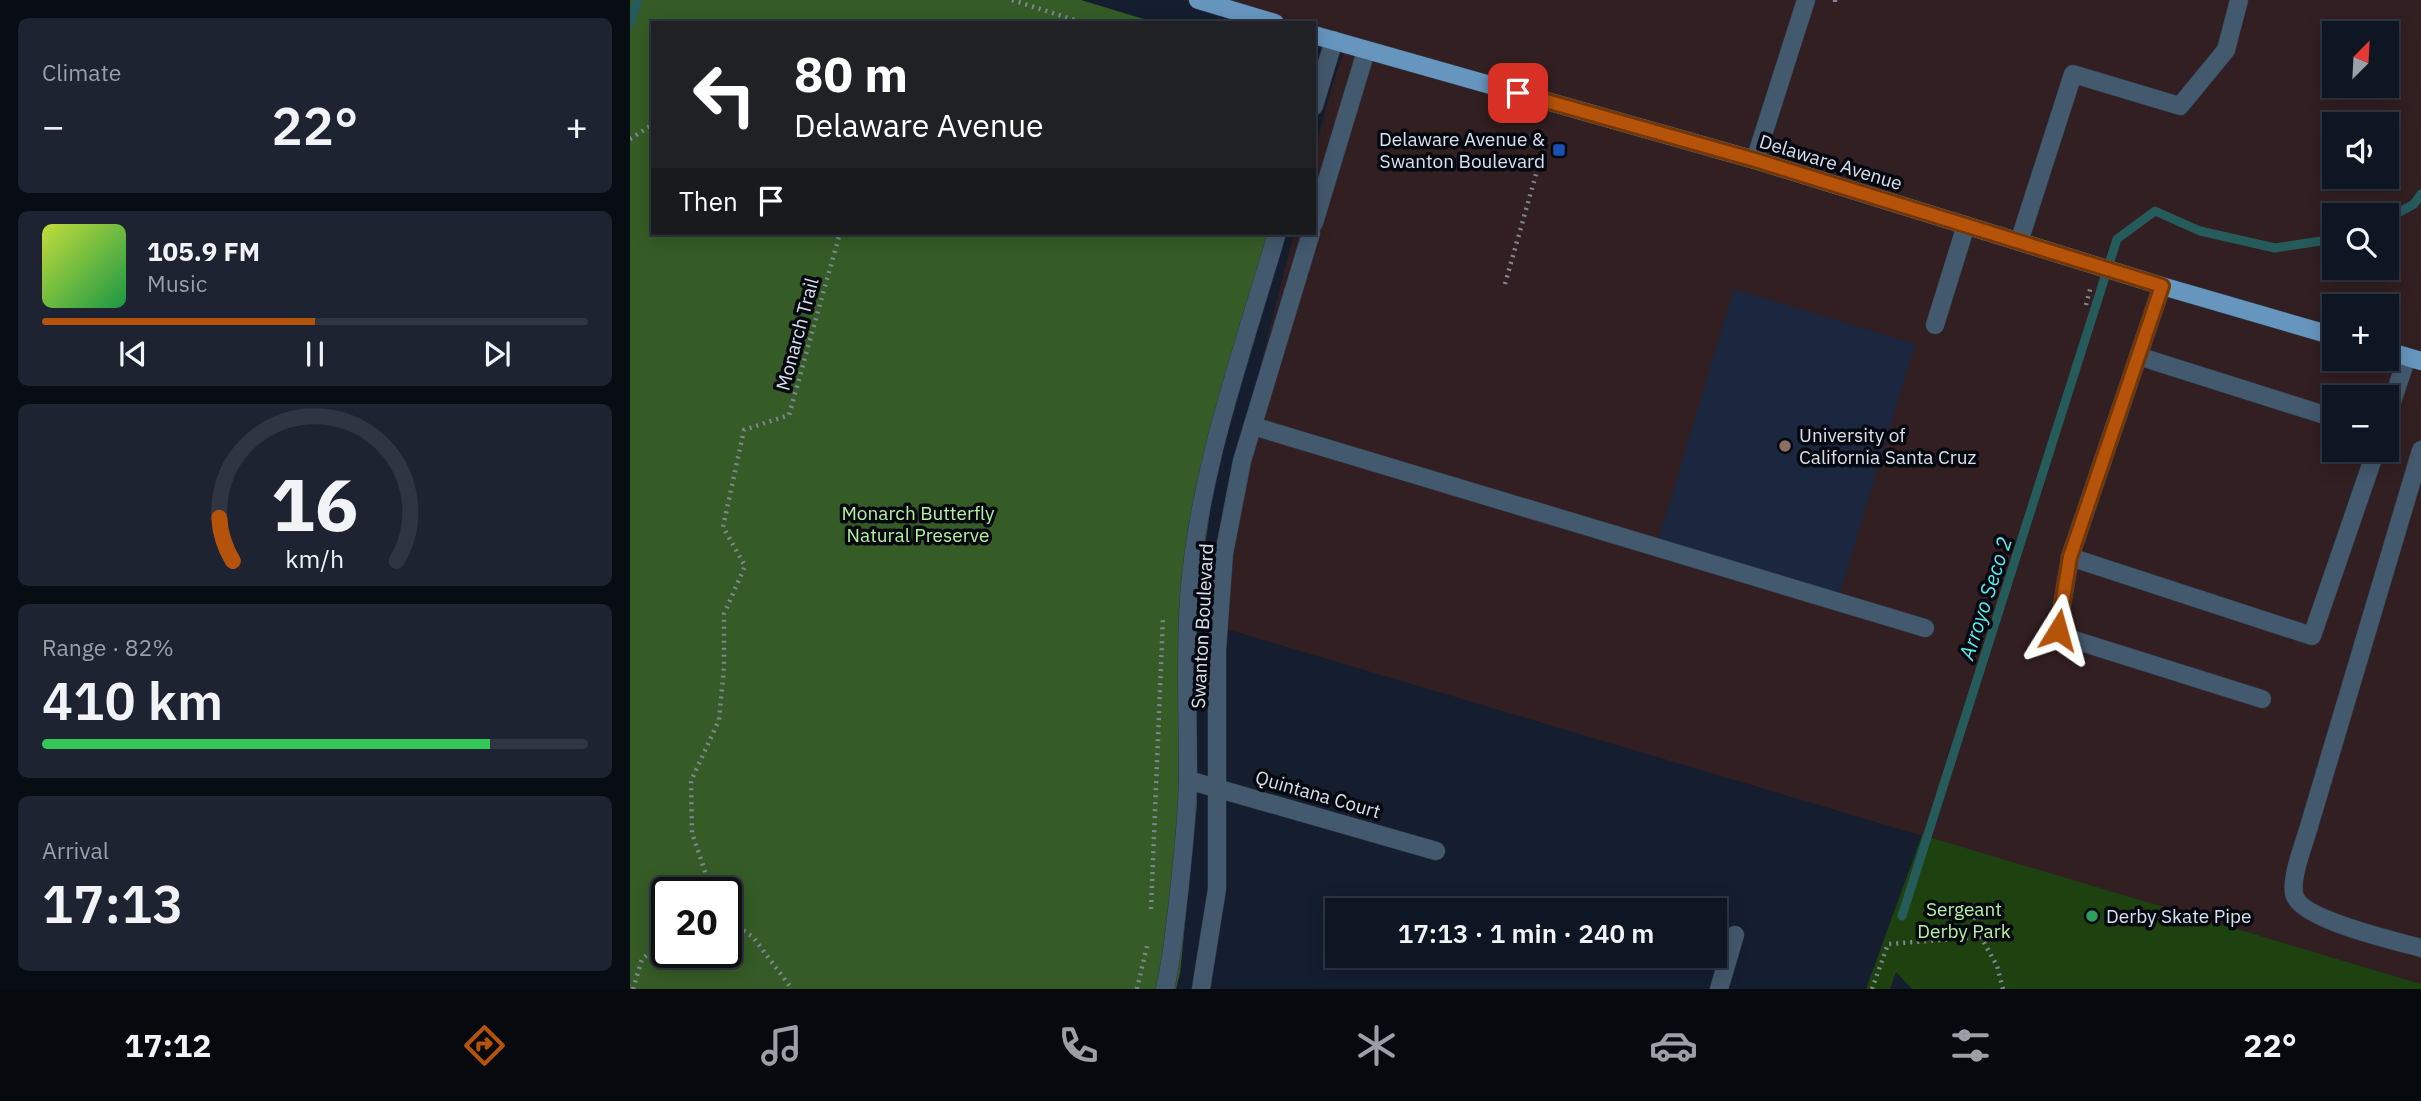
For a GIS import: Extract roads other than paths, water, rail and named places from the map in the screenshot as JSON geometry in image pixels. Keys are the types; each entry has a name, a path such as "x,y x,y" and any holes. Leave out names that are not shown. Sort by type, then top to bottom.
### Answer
{"main road":[{"path":"1206,1 1269,21"},
{"name":"Delaware Avenue","path":"1316,35 1755,160 2322,333"}],"street":[{"path":"1755,160 1806,0"},
{"path":"2020,242 2073,74 2180,106 2225,50 2239,0"},
{"path":"1316,99 1334,40"},
{"path":"1316,216 1366,51"},
{"path":"1935,325 1966,225"},
{"name":"Swanton Boulevard","path":"1165,989 1170,969 1184,850 1188,780 1186,675 1189,597 1198,526 1210,459 1276,235"},
{"name":"Swanton Boulevard","path":"1201,989 1217,889 1217,650 1224,555 1242,461 1310,235"},
{"path":"2162,286 2070,557 2058,630 2068,638 2262,699"},
{"path":"2138,356 2322,414"},
{"path":"2399,391 2414,359"},
{"path":"1252,426 1925,628"},
{"path":"2421,450 2294,883 2294,895 2298,904 2323,918 2421,948"},
{"path":"2070,557 2312,636 2372,462"},
{"name":"Quintana Court","path":"1188,780 1436,851"},
{"path":"1722,987 1735,935"}],"waterway":[{"path":"630,23 638,0"},
{"path":"2399,212 2414,204 2421,194"},
{"name":"Arroyo Seco 2","path":"1902,916 2117,239 2155,211 2200,231 2275,248 2322,241"}],"place":[{"name":"Delaware Avenue & Swanton Boulevard","path":"1559,150"},
{"name":"University of California Santa Cruz","path":"1785,446"},
{"name":"Derby Skate Pipe","path":"2092,916"}],"park label":[{"name":"Monarch Butterfly Natural Preserve","path":"918,524"},
{"name":"Sergeant Derby Park","path":"1964,920"}]}
